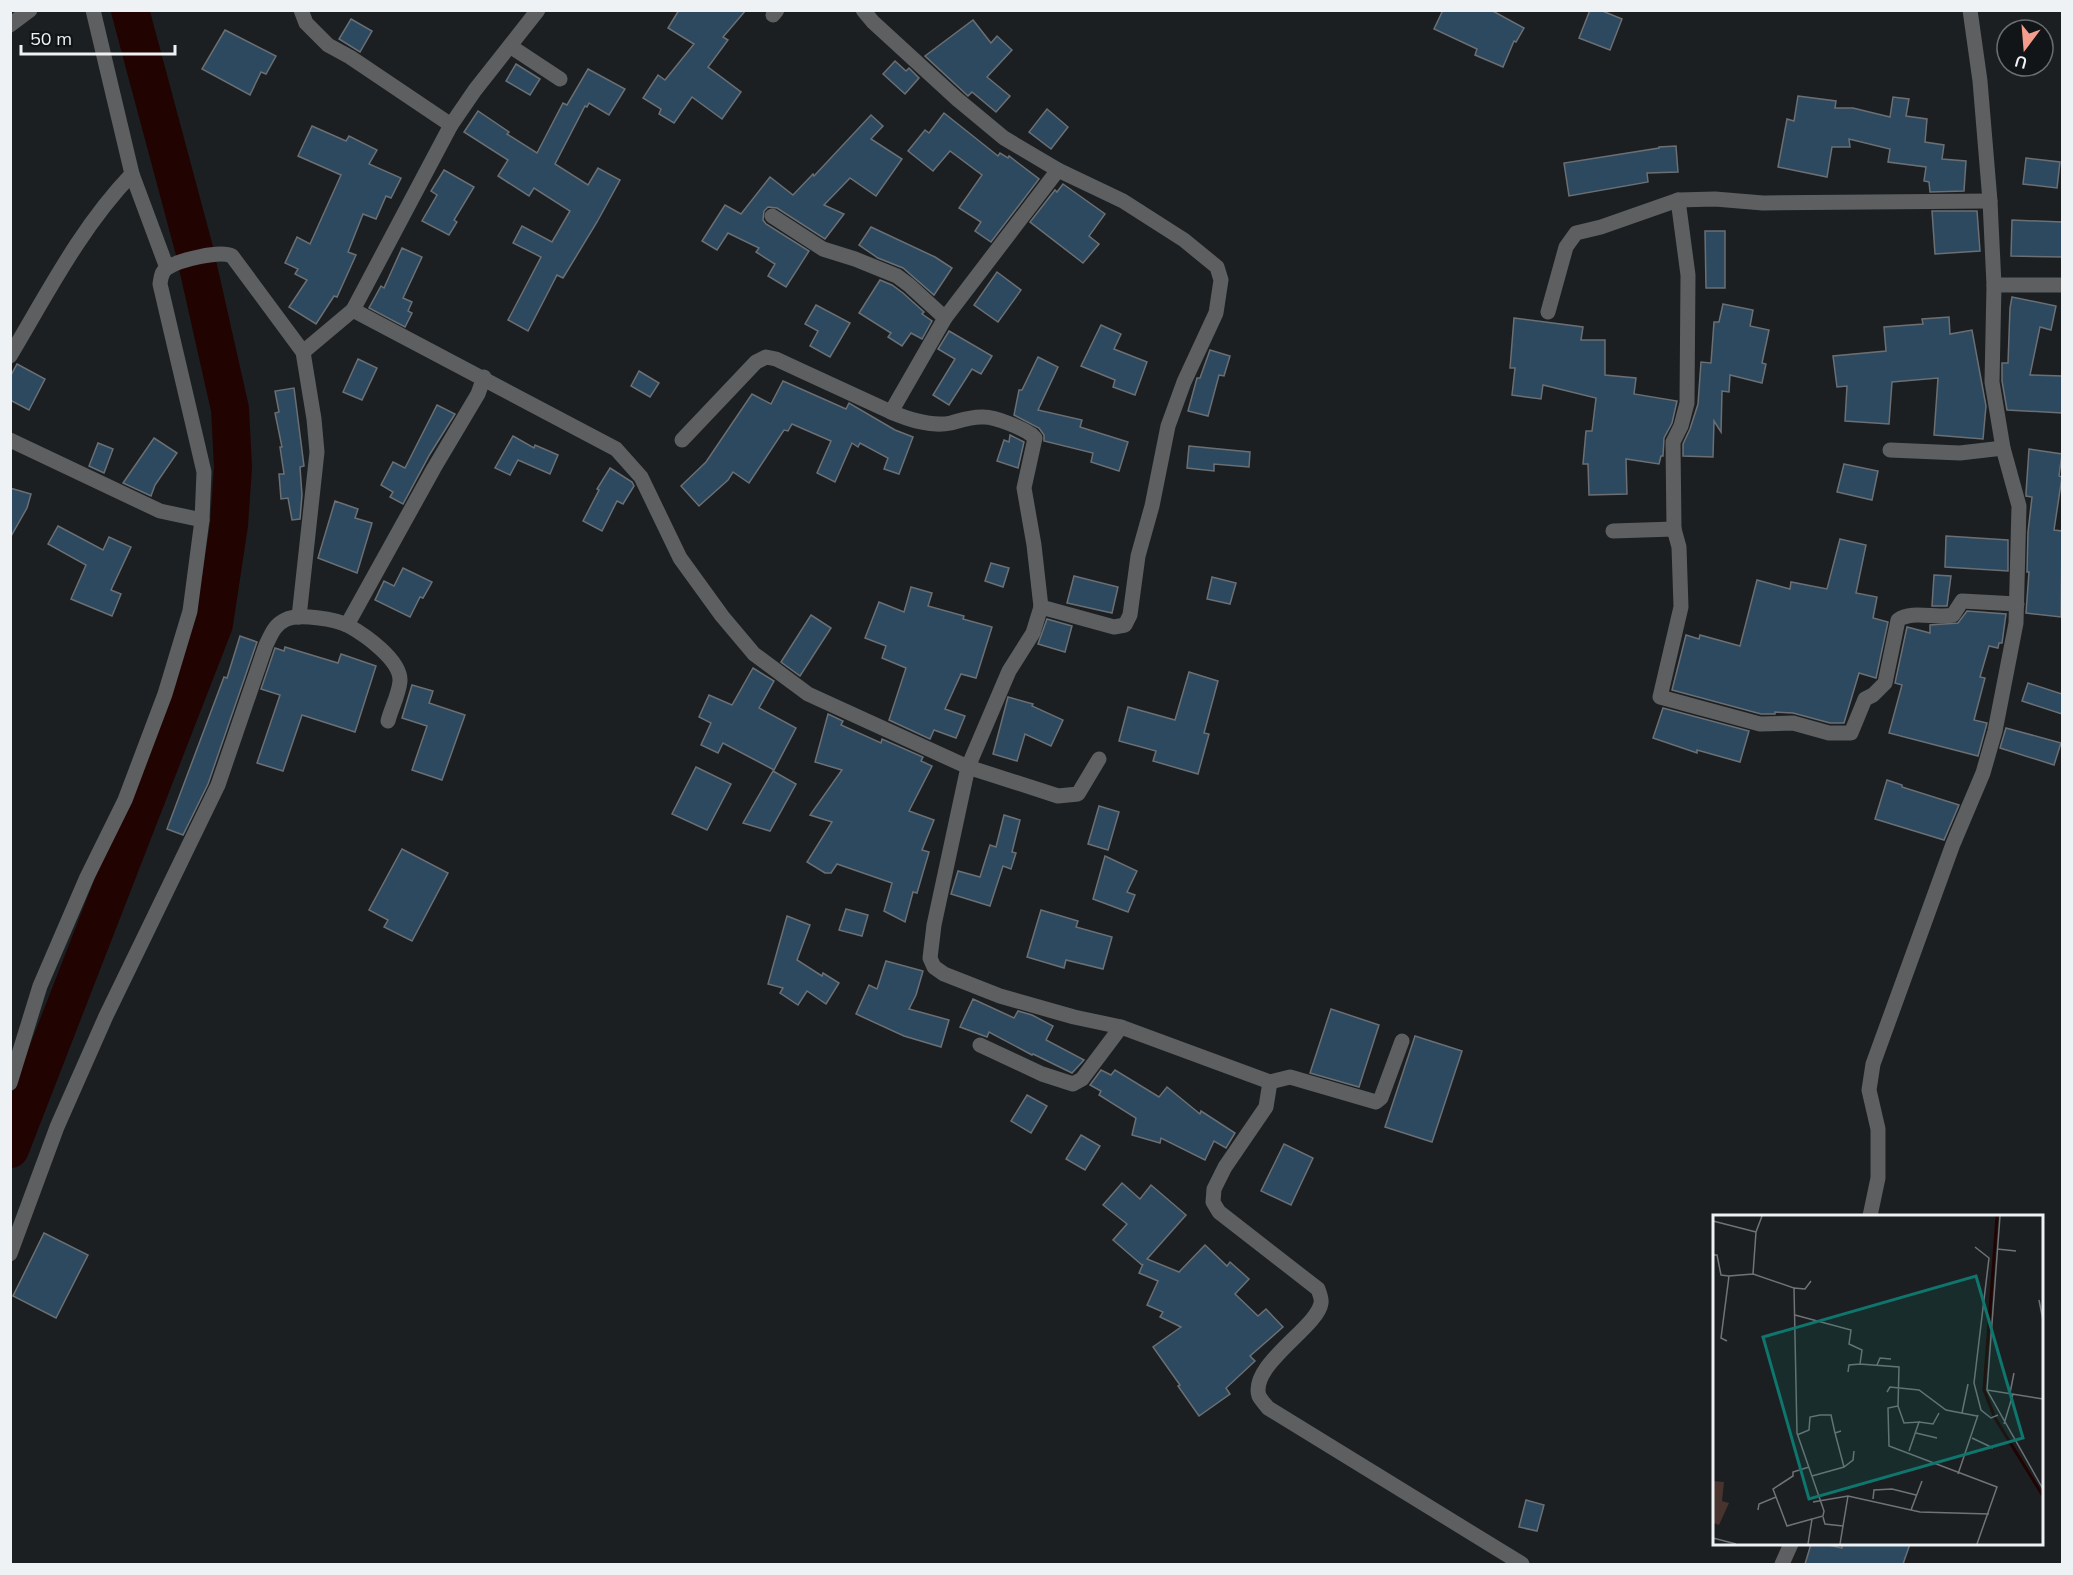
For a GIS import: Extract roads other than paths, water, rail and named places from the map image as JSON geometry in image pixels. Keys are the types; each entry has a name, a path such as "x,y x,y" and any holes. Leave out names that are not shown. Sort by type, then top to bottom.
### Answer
{"street":[{"path":"10,25 30,10"},
{"path":"93,10 132,174 172,266"},
{"path":"301,10 306,23 328,45 350,57 451,125"},
{"path":"303,352 353,310 451,125 475,90 538,10"},
{"path":"863,10 873,22 996,132 1058,170 1123,201 1149,217 1203,255 1217,267 1219,273 1221,280 1216,313 1184,382 1168,426 1152,506 1138,556 1130,615 1125,625 1114,627 1041,607"},
{"path":"1870,1215 1878,1178 1878,1129 1869,1090 1873,1064 1949,854 1983,773 1995,731 2016,623 2019,506 2003,448 1992,382 1994,285 1990,201 1980,81 1970,10"},
{"path":"510,46 560,79"},
{"path":"891,412 945,318 1058,170"},
{"path":"10,356 107,200 132,174"},
{"path":"1548,312 1566,247 1576,233 1601,227 1678,200 1715,199 1763,203 1990,201"},
{"path":"1678,200 1688,275 1687,403 1681,426 1673,442 1674,529 1679,547 1681,607 1660,697 1760,724 1793,723 1829,733 1851,733 1865,699 1873,695 1885,683 1899,621 1905,616 1953,615 1962,601 2017,604"},
{"path":"772,216 823,249 897,276 945,318"},
{"path":"10,1083 40,986 87,877 125,800 165,694 190,611 202,520 204,472 160,284 161,275 172,266 205,256 223,254 232,256 303,352 317,452 299,616"},
{"path":"1994,285 2062,285"},
{"path":"353,310 616,448 641,477 680,558 722,616 754,654 808,694 968,767 1058,796 1078,794 1099,759"},
{"path":"682,440 756,362 766,357 776,359 903,417 937,424 967,417 986,417 1026,430 1035,438 1024,488 1034,545 1041,607 1034,633 1009,671 968,767 934,926 930,958 934,967 944,974 1000,996 1074,1017 1121,1027 1270,1082 1290,1077 1372,1102 1381,1098 1402,1041"},
{"path":"347,625 478,394 484,377"},
{"path":"10,440 160,511 202,520"},
{"path":"1890,450 1960,453 2003,448"},
{"path":"1613,531 1674,529"},
{"path":"10,1254 57,1127 102,1026 218,785 266,645 274,629 285,619 299,616 326,619 347,625 393,660 400,680 387,721"},
{"path":"980,1045 1042,1074 1073,1084 1082,1079 1121,1027"},
{"path":"1270,1082 1266,1107 1226,1167 1214,1189 1213,1202 1219,1212 1318,1289 1321,1302 1315,1315 1270,1363 1260,1383 1259,1395 1268,1408 1522,1564"},
{"path":"1782,1564 1791,1545"}],"waterway":[{"path":"10,1149 214,624 229,525 233,467 230,409 194,249 130,10"}]}
